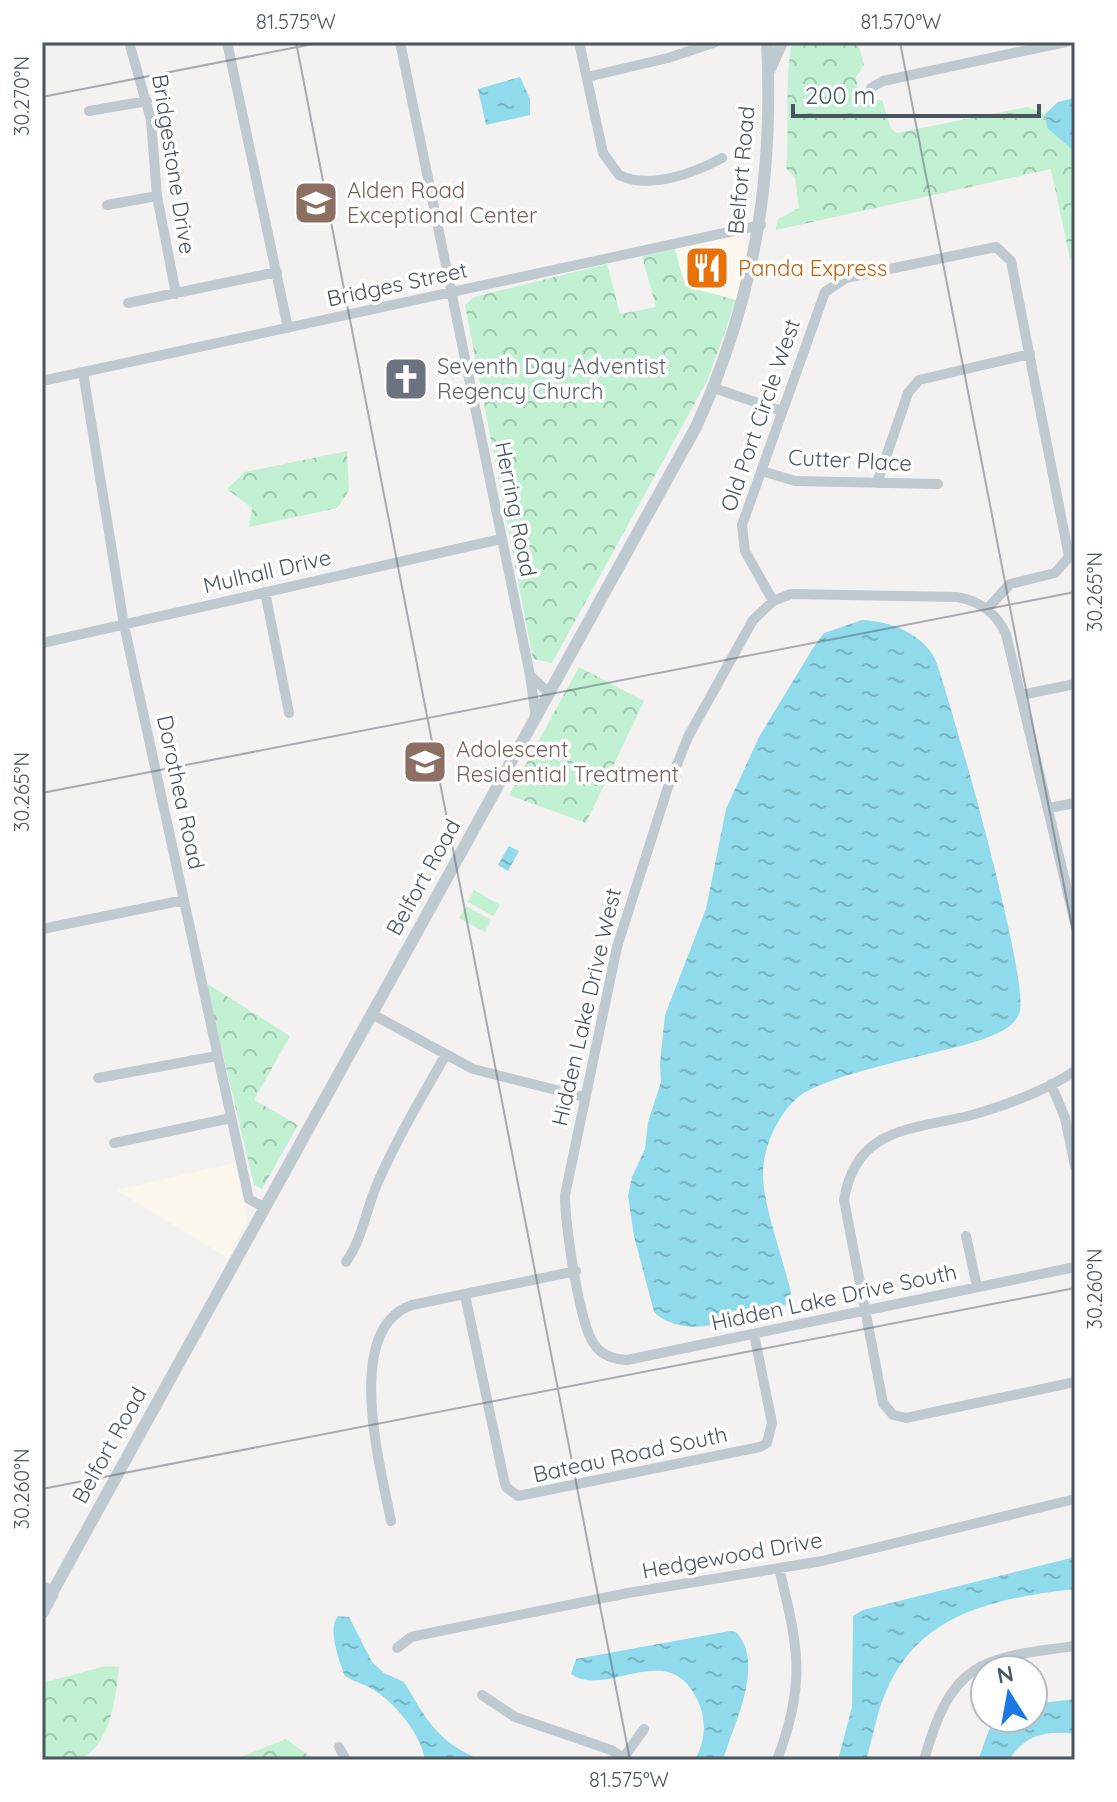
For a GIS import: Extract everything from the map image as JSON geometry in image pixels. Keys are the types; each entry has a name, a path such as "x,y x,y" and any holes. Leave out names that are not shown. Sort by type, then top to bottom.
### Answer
{"main road":[{"name":"Belfort Road","path":"42,1612 47,1591"}],"street":[{"name":"Bridgestone Drive","path":"129,42 147,101 156,160 157,196 176,294"},
{"path":"227,42 288,328"},
{"name":"Herring Road","path":"400,42 530,675 536,718"},
{"path":"579,42 603,153 617,179 644,181 701,170 722,158"},
{"path":"587,77 685,47 716,42"},
{"name":"Belfort Road","path":"47,1591 265,1208 696,427 734,331 761,225 767,178 767,42"},
{"path":"769,72 782,42"},
{"path":"871,88 883,81 1034,45 1066,42"},
{"path":"89,111 147,101"},
{"path":"107,205 157,196"},
{"name":"Bridges Street","path":"42,381 761,225"},
{"name":"Old Port Circle West","path":"773,601 742,542 742,525 821,299 830,286 846,278 989,247 1002,249 1011,261 1030,354"},
{"path":"128,303 277,272"},
{"path":"877,483 908,393 919,380 1030,354 1069,557 1055,573 1010,584 988,608"},
{"name":"Dorothea Road","path":"83,372 124,625 217,1056 249,1199 265,1208"},
{"path":"714,388 782,411"},
{"name":"Cutter Place","path":"762,471 795,481 938,484"},
{"name":"Mulhall Drive","path":"42,643 501,539"},
{"path":"265,592 289,713"},
{"path":"773,601 802,593 957,597 988,608 1006,634 1075,922"},
{"name":"Hidden Lake Drive West","path":"602,1352 588,1333 566,1222 565,1195 617,947 678,759 753,620 773,601"},
{"path":"530,675 550,694"},
{"path":"1021,695 1075,684"},
{"path":"1049,808 1075,803"},
{"path":"42,929 184,900"},
{"path":"372,1014 445,1056 489,1075 584,1097"},
{"path":"98,1078 217,1056"},
{"path":"346,1262 356,1246 370,1198 389,1158 445,1056"},
{"path":"1075,1071 985,1111 888,1135 867,1150 850,1173 844,1200 883,1403 893,1415 906,1418 1075,1382"},
{"path":"1051,1084 1065,1118 1075,1166"},
{"path":"114,1143 231,1118"},
{"path":"966,1236 977,1287"},
{"name":"Hidden Lake Drive South","path":"602,1352 627,1360 1075,1267"},
{"path":"391,1521 375,1442 371,1396 379,1340 387,1321 400,1309 576,1271"},
{"name":"Bateau Road South","path":"465,1295 504,1480 512,1493 526,1497 760,1447 770,1439 772,1423 754,1334"},
{"name":"Hedgewood Drive","path":"397,1648 411,1637 628,1593 840,1557 1075,1499"},
{"path":"777,1760 793,1716 798,1673 794,1630 779,1568"},
{"path":"924,1760 945,1701 974,1670 1009,1655 1075,1646"},
{"path":"482,1695 515,1717 625,1758 644,1729"},
{"path":"339,1747 346,1760"}],"shaded area":[{"path":"741,238 748,247 736,300 685,287 675,249"},
{"path":"235,1163 247,1220 228,1258 116,1190"}],"green space":[{"path":"792,42 858,42 864,65 856,77 858,91 868,101 882,100 891,129 897,133 1027,107 1045,114 1047,128 1075,152 1075,257 1070,259 1051,169 776,230 778,219 799,208 795,178 786,168 788,73"},
{"path":"675,249 685,286 736,300 708,379 552,663 533,659 465,305 474,297 607,264 620,314 656,307 642,256"},
{"path":"347,451 349,490 337,508 249,527 252,508 227,489 245,472"},
{"path":"579,667 644,701 586,823 509,795"},
{"path":"474,890 500,905 493,916 468,902"},
{"path":"466,906 491,920 485,932 459,918"},
{"path":"206,983 290,1036 254,1100 298,1125 262,1189 254,1185"},
{"path":"106,1666 119,1667 118,1679 109,1722 96,1747 74,1760 42,1760 42,1683"},
{"path":"286,1739 315,1760 233,1760"}],"water":[{"path":"520,77 530,99 530,115 486,125 478,89"},
{"path":"1075,98 1075,152 1047,128 1045,114 1058,102"},
{"path":"862,620 895,626 915,636 936,661 958,731 1003,902 1020,992 1019,1014 1011,1025 990,1037 852,1074 809,1090 796,1099 782,1115 772,1134 765,1154 763,1175 770,1217 791,1293 786,1305 717,1324 683,1326 654,1312 634,1236 628,1196 632,1177 645,1149 648,1122 661,1082 665,1015 706,909 726,809 759,737 824,633"},
{"path":"509,846 519,851 508,871 498,865"},
{"path":"1075,1557 1075,1589 1017,1598 963,1614 939,1627 918,1644 899,1666 885,1694 866,1760 838,1760 852,1707 853,1616 863,1610"},
{"path":"338,1616 349,1617 372,1662 384,1673 404,1682 427,1719 443,1737 481,1760 425,1760 413,1730 398,1711 374,1690 345,1676 334,1636"},
{"path":"736,1632 744,1645 748,1677 723,1760 695,1760 704,1734 702,1713 688,1685 673,1674 639,1672 603,1680 586,1680 571,1674 576,1659"},
{"path":"1075,1699 1075,1734 1049,1734 1049,1702"},
{"path":"988,1734 1046,1734 1022,1744 1009,1760 978,1760"}],"place":[{"name":"Alden Road Exceptional Center","path":"316,203"},
{"name":"Panda Express","path":"707,268"},
{"name":"Seventh Day Adventist Regency Church","path":"406,379"},
{"name":"Adolescent Residential Treatment","path":"425,762"}]}
